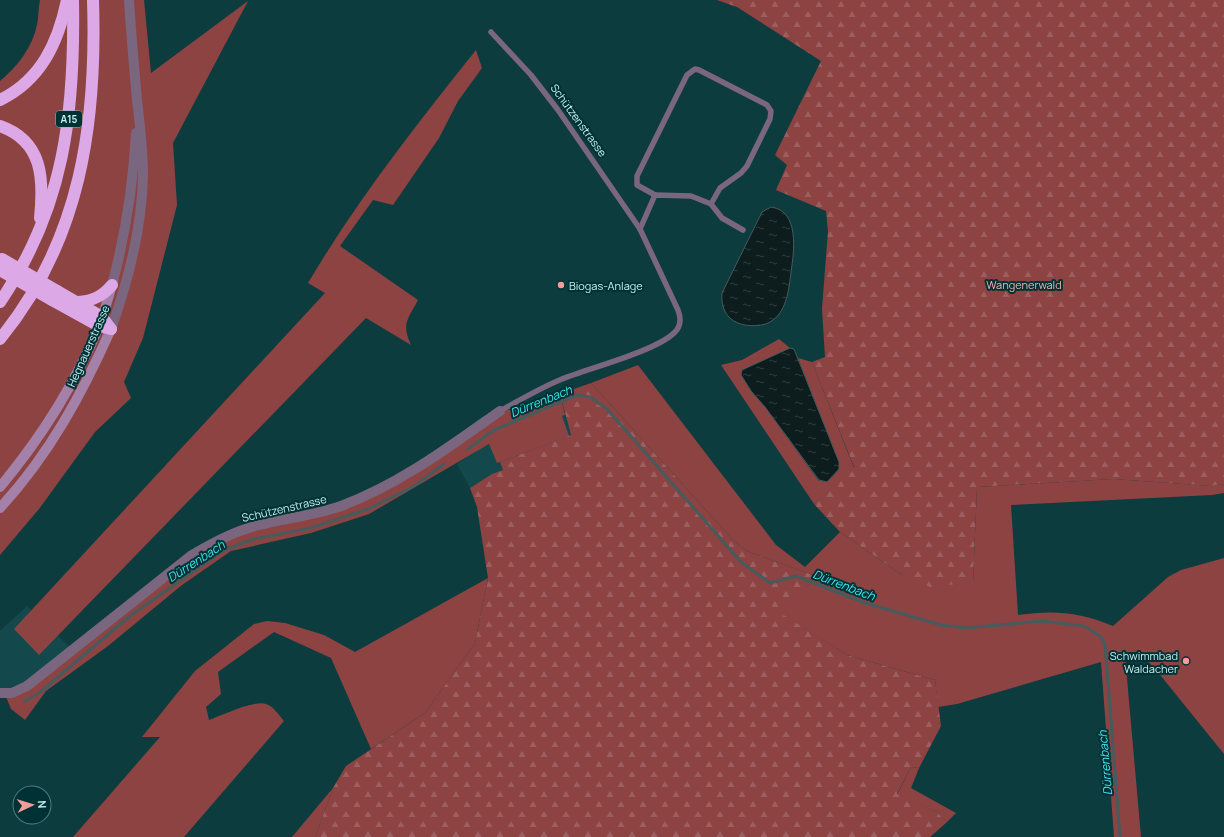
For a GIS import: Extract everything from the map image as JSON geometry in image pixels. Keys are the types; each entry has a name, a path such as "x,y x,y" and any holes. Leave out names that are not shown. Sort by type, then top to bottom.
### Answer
{"highway":[{"path":"0,100 24,84 45,61 56,41 67,0"},
{"name":"A15","path":"0,302 22,266 38,234 59,172 69,123 73,75 73,0"},
{"name":"A15","path":"0,339 26,302 40,278 56,246 73,199 85,150 91,111 93,0"},
{"path":"0,126 22,138 32,150 37,162 41,187 38,234"},
{"path":"1,262 101,321"},
{"path":"55,295 78,302 89,301 97,298 112,285"},
{"path":"78,302 111,329"}],"main road":[{"name":"Hegnauerstrasse","path":"0,487 53,415 101,321 112,285"},
{"name":"Hegnauerstrasse","path":"0,508 43,454 65,422 85,386 111,329"}],"street":[{"name":"Hegnauerstrasse","path":"111,329 128,277 140,214 143,160 129,0"},
{"name":"Hegnauerstrasse","path":"112,285 130,207 137,99"},
{"name":"Schützenstrasse","path":"3,694 12,693 27,686 192,555 213,542 255,526 312,515 369,495 421,466 500,411"}],"lane":[{"name":"Schützenstrasse","path":"491,32 531,75 558,110 640,229 678,310 680,322 676,332 653,346 555,382 500,411"},
{"path":"711,204 720,188 748,166 770,119 771,111 767,105 699,70 694,70 687,75 636,176 637,185 655,195 691,196 711,204 722,218 743,230"},
{"path":"640,229 655,195"}],"shaded area":[{"path":"565,415 572,435 500,462 503,470 492,474 470,488 457,464 482,447"},
{"path":"27,606 73,650 27,686 0,693 0,631"}],"green space":[{"path":"40,0 144,0 151,73 248,1 173,143 177,205 143,338 124,382 131,398 95,432 39,509 0,555 0,81 18,63 32,41 38,22"},
{"name":"Wangenerwald","path":"717,0 1224,0 1224,484 1212,486 1113,479 977,487 973,582 930,587 902,575 840,532 814,504 854,467 812,362 825,357 822,309 828,231 826,211 776,190 787,165 775,155 821,61 737,7"},
{"path":"476,50 482,68 458,101 439,138 393,205 373,200 340,246 418,300 409,317 406,327 406,332 411,345 366,318 39,655 14,629 325,293 308,283 327,252 388,163"},
{"path":"779,339 790,348 742,370 751,391 765,407 818,480 827,481 839,469 839,462 798,358 812,362 854,468 814,504 721,365 742,360"},
{"path":"638,365 776,545 805,567 840,532 902,575 973,582 977,487 1113,479 1212,486 1224,484 1224,493 1212,495 1011,505 1018,615 1031,613 1066,613 1101,621 1113,626 1168,577 1181,570 1224,558 1224,754 1157,671 1138,651 1125,656 1141,837 1114,837 1101,662 957,704 938,707 935,680 847,655 781,614 816,576 747,551 734,541 591,383"},
{"path":"591,383 734,541 747,551 816,576 782,614 847,655 935,680 941,726 919,768 911,767 897,794 937,812 947,822 930,837 315,837 333,788 346,766 425,713 475,643 488,578 477,507 470,488 492,474 503,470 500,462 571,435 560,394"},
{"path":"560,394 565,415 562,416 569,436 497,463 489,444 369,514 311,533 231,551 182,585 108,646 46,691 25,720 11,709 5,694 12,693 213,542 369,495 500,411 522,408"},
{"path":"488,578 475,643 425,713 371,749 331,658 274,632 218,672 221,694 206,707 209,720 246,706 260,703 266,704 274,709 284,721 184,837 73,837 160,737 142,737 195,671 254,624 267,621 285,623 324,635 355,652"},
{"path":"911,767 919,768 911,788 956,813 947,822 937,812 897,795"},
{"path":"333,788 315,837 292,837"}],"water":[{"path":"771,207 780,210 787,216 791,224 794,244 789,285 784,305 778,316 765,324 751,326 734,321 727,315 723,307 722,293 762,212"},
{"path":"790,348 794,349 839,462 839,469 827,482 819,480 765,407 751,391 741,375 742,370"}],"waterway":[{"name":"Dürrenbach","path":"468,449 494,430 577,395 590,397 607,409 741,562 770,583 796,576 865,603 941,625 966,628 1042,621 1084,626 1100,636 1105,644 1120,837"},
{"name":"Dürrenbach","path":"25,701 39,693 130,616 224,550 254,539 311,528 368,509 414,486 444,464"}],"place":[{"name":"Biogas-Anlage","path":"561,285"},
{"name":"Schwimmbad Waldacher","path":"1186,661"}]}
